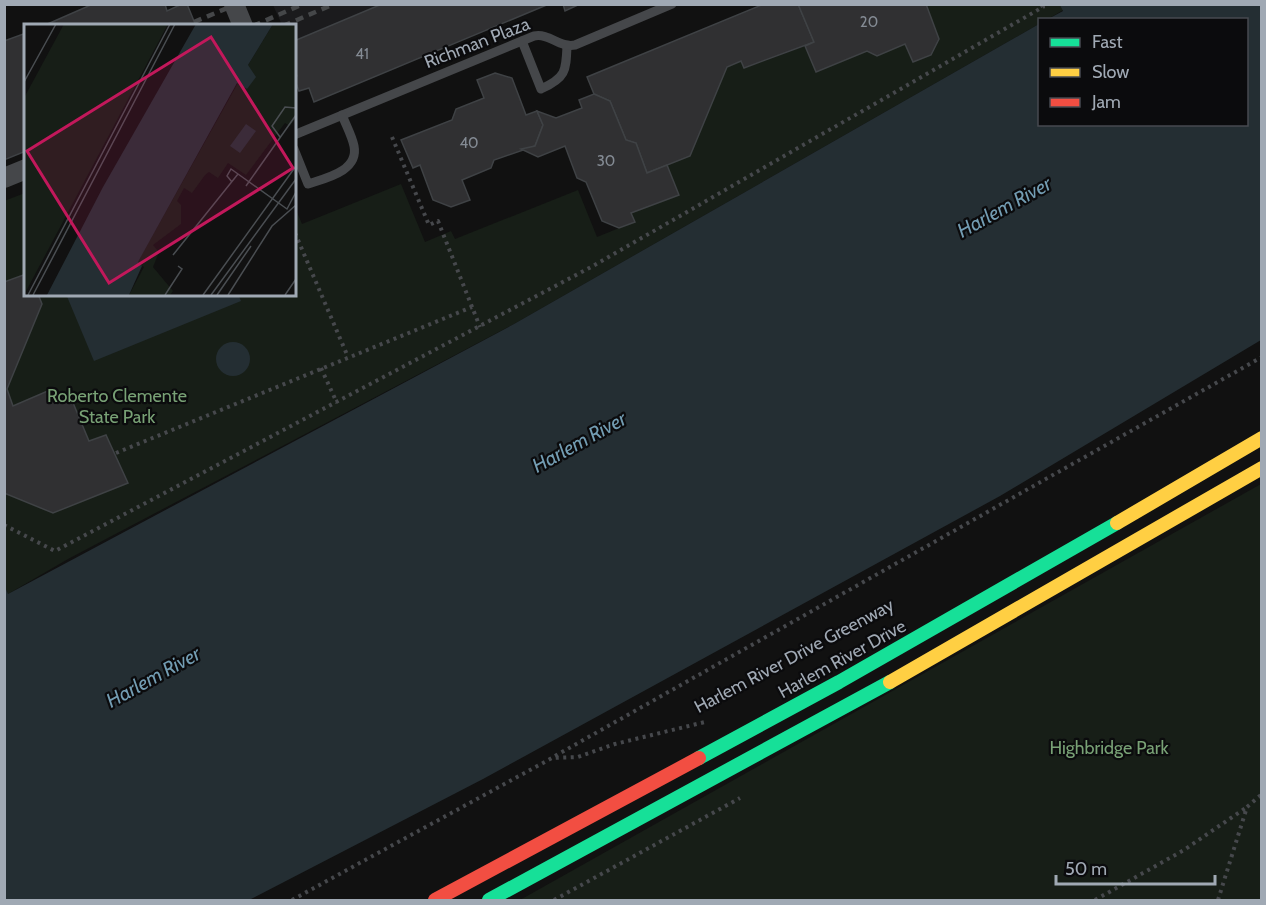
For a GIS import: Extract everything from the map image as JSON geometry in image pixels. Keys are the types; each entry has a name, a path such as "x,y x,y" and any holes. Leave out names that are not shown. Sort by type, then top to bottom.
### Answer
{"highway":[{"name":"Harlem River Drive","path":"435,900 839,682 1080,546 1262,438"},
{"path":"489,900 851,705 1262,468"}],"street":[{"path":"234,4 242,24"},
{"path":"4,177 24,170"}],"lane":[{"path":"522,41 541,89 557,82 563,75 567,46 575,45 672,4"},
{"name":"Richman Plaza","path":"296,134 522,41 541,35 567,46"},
{"path":"296,154 308,184 343,170 352,162 355,147 342,115"}],"path":[{"path":"4,525 55,551 480,327 624,248 1043,7 1041,4"},
{"path":"392,137 429,225 438,221 480,327"},
{"path":"296,235 348,357"},
{"path":"116,453 472,307"},
{"path":"552,758 1262,357"},
{"path":"321,369 337,403"},
{"name":"Harlem River Drive Greenway","path":"292,900 552,758 578,757 615,744 706,722"},
{"path":"1095,900 1184,850 1247,807 1262,794"},
{"path":"1218,900 1247,807"}],"shaded area":[{"path":"273,5 382,5 296,40 296,24 282,24"}],"green space":[{"name":"Roberto Clemente State Park","path":"1060,4 1063,10 1050,18 1038,18 1038,25 514,324 68,559 8,594 4,587 4,201 24,193 24,296 296,296 296,210 302,224 401,184 425,242 451,231 455,239 578,190 597,237 634,222 631,213 678,195 667,165 727,67 741,61 745,68 805,46 816,72 867,51 877,56 905,44 913,62 931,55 926,5"},
{"name":"Highbridge Park","path":"1261,484 1261,900 520,900"}],"water":[{"name":"Harlem River","path":"1060,5 1261,5 1261,340 1000,496 483,779 249,900 5,900 5,587 8,594 514,324 1038,25 1038,126 1248,126 1248,18 1050,18 1063,11"},
{"path":"67,296 239,296 241,301 94,361"},
{"path":"233,342 245,347 250,359 245,371 233,376 221,371 216,359 221,347"}],"building":[{"path":"93,4 165,4 167,11 187,4 195,24 48,24"},
{"path":"382,4 549,4 314,102 309,88 299,91 296,83 296,40"},
{"path":"563,4 580,4 565,11"},
{"path":"764,4 798,4 814,42 744,68 741,61 727,67 690,156 647,173 636,143 626,140 610,101 594,94 587,77"},
{"path":"798,4 926,4 939,39 931,55 913,62 905,44 877,56 867,51 816,72 805,46 814,42"},
{"path":"24,34 24,152 4,160 4,41"},
{"path":"495,73 512,78 526,115 537,111 543,125 535,146 494,160 491,168 462,180 470,200 451,207 433,200 420,165 413,168 401,140 452,120 456,109 484,98 477,80"},
{"path":"594,94 610,101 626,140 636,143 647,173 667,165 679,195 631,213 635,222 619,228 602,221 586,182 577,178 565,146 538,157 521,149 535,146 543,125 537,111 556,118 582,108 579,100"},
{"path":"24,275 24,296 39,296 42,304 7,389 13,406 50,390 56,404 71,398 89,441 106,435 128,483 53,513 4,493 4,282"}],"railway":[{"path":"194,22 237,4"},
{"path":"258,24 303,4"},
{"path":"288,24 334,4"}],"traffic: fast":[{"path":"699,758 839,682 1117,523"},
{"path":"489,900 890,682"}],"traffic: slow":[{"path":"1117,523 1262,438"},
{"path":"890,682 1262,468"}],"traffic: jam":[{"path":"435,900 699,758"}]}
